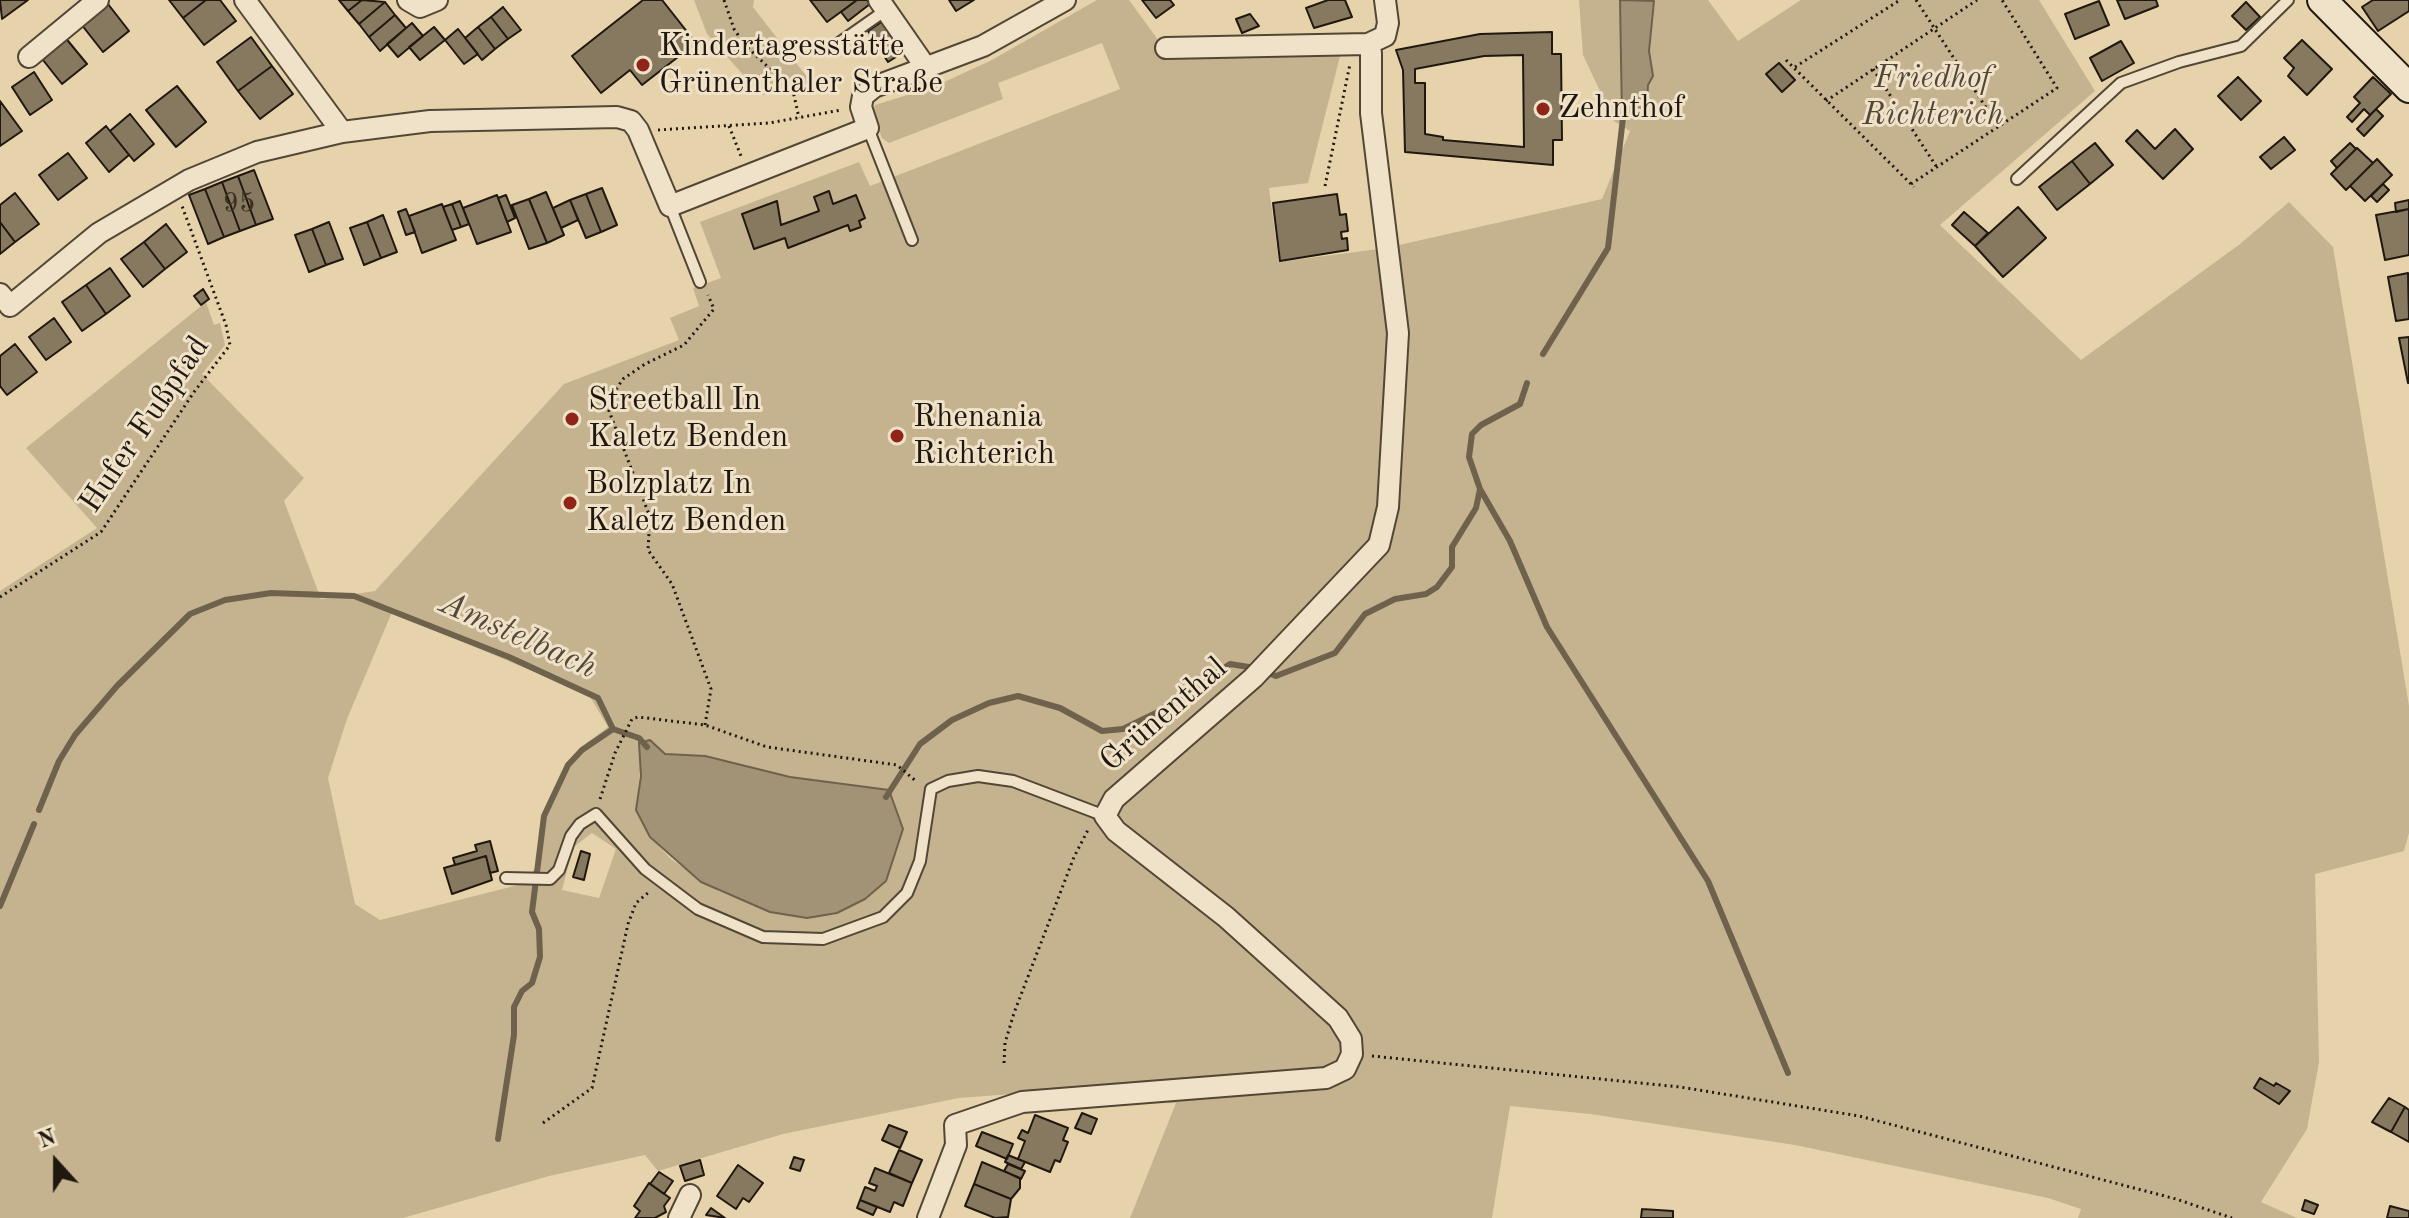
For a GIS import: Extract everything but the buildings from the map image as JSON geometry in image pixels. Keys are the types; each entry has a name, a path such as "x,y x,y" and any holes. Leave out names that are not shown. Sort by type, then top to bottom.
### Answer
{"main road":[{"path":"2322,0 2409,88"}],"street":[{"path":"29,57 98,0"},
{"path":"245,0 342,132"},
{"path":"408,0 420,7 437,0"},
{"path":"0,294 10,306 99,233 175,187 257,152 342,132 430,121 617,117 631,121 638,130 670,206 868,128 861,107 863,96 874,87 983,46 1065,0"},
{"path":"1166,48 1361,44 1385,36 1388,23 1385,0"},
{"path":"882,5 927,69"},
{"name":"Grünenthal","path":"1352,1054 1351,1039 1338,1018 1226,917 1116,831 1105,816 1114,799 1253,678 1379,545 1388,507 1398,333 1371,113 1371,53 1361,44"},
{"path":"928,1218 956,1145 955,1125 1022,1102 1326,1078 1345,1069 1352,1054"},
{"path":"679,1218 690,1195"}],"lane":[{"path":"2017,179 2121,83 2179,62 2241,46 2288,0"},
{"path":"829,50 882,5"},
{"path":"868,128 912,240"},
{"path":"670,206 700,282"},
{"path":"506,878 550,879 559,870 571,836 580,824 596,814 658,879 698,909 763,937 823,939 883,917 907,893 920,861 931,789 948,781 978,776 1013,781 1105,816"}],"path":[{"path":"724,0 734,29 745,45 793,91 799,118"},
{"path":"1794,69 1900,0"},
{"path":"1916,0 1998,126"},
{"path":"1826,101 1977,0"},
{"path":"1786,60 1912,185 1936,166 2057,88 2002,0"},
{"path":"1325,186 1361,44"},
{"path":"1872,69 1936,166"},
{"path":"638,130 729,126 861,107"},
{"path":"729,126 748,175"},
{"name":"Hufer Fußpfad","path":"0,597 101,532 194,392 230,345 226,325 175,187"},
{"path":"700,282 714,309 684,345 623,379 613,394 609,411 650,517 648,550 672,584 711,689 705,725"},
{"path":"596,814 607,772 631,721 638,717 705,725 767,747 897,765 912,778"},
{"path":"1004,1063 1005,1043 1014,1013 1074,857 1095,816 1105,816"},
{"path":"543,1123 592,1088 628,924 636,903 658,879"},
{"path":"1352,1054 1680,1087 1859,1116 2176,1199 2232,1218"}],"green space":[{"path":"694,0 754,0 753,7 814,86 761,95 707,34"},
{"name":"Friedhof Richterich","path":"1097,0 1129,0 1172,59 1340,56 1308,183 1269,188 1279,262 1386,248 1602,199 1630,131 1614,121 1583,55 1579,0 1708,0 1738,41 1801,0 2039,0 2095,91 1940,225 2081,360 2240,244 2289,202 2333,247 2409,706 2409,833 2404,851 2315,874 2319,1062 2307,1129 2261,1202 2297,1218 2078,1218 2081,1209 2048,1198 1795,1145 1590,1114 1510,1106 1492,1218 1130,1218 1176,1103 1103,1104 1053,1091 959,1098 783,1134 658,1171 645,1155 549,1176 403,1218 0,1218 0,591 97,528 26,448 206,302 214,325 220,323 225,345 202,374 304,478 284,501 321,599 375,591 564,384 679,340 670,318 699,306 693,288 721,278 700,222 859,162 870,186 1120,89 1102,43 998,83 1003,99 889,143 882,138 872,113 875,105 933,87 990,61","holes":["392,612 589,695 608,727 580,748 565,767 541,816 537,866 522,884 380,920 355,904 328,778 347,719","642,753 705,756 790,777 887,791 903,829 886,881 865,899 837,913 807,918 770,912 718,891 671,859 650,837 636,810","592,833 616,849 599,898 562,890 573,848 567,837 575,846"]}],"shaded area":[{"path":"1620,0 1654,1 1649,51 1653,76 1648,85 1647,103 1637,115 1622,117"},
{"path":"650,740 665,754 705,756 790,777 889,790 903,829 886,881 865,899 837,913 807,918 770,912 701,882 650,837 636,810 641,776 639,743"}],"waterway":[{"name":"Amstelbach","path":"1543,354 1608,248 1624,109"},
{"name":"Amstelbach","path":"1265,672 1276,676 1335,653 1365,614 1395,599 1426,594 1437,587 1452,567 1452,547 1476,508 1480,489 1469,457 1472,434 1481,425 1520,404 1527,383"},
{"path":"1480,489 1510,541 1547,627 1708,881 1788,1073"},
{"name":"Amstelbach","path":"39,810 59,761 75,735 117,686 190,614 225,600 271,593 354,596 509,657 598,698 613,729 639,738 647,747"},
{"name":"Amstelbach","path":"886,797 920,744 952,720 989,703 1018,696 1060,708 1102,731 1123,729 1156,713 1230,664 1255,668"},
{"path":"498,1139 514,1035 514,1007 522,991 532,983 540,957 539,929 532,912 544,816 568,765 582,750 613,729"},
{"name":"Amstelbach","path":"0,906 34,824"}],"place":[{"name":"Kindertagesstätte Grünenthaler Straße","path":"643,65"},
{"name":"Zehnthof","path":"1543,109"},
{"name":"Streetball In Kaletz Benden","path":"572,419"},
{"name":"Rhenania Richterich","path":"897,436"},
{"name":"Bolzplatz In Kaletz Benden","path":"570,503"}]}
